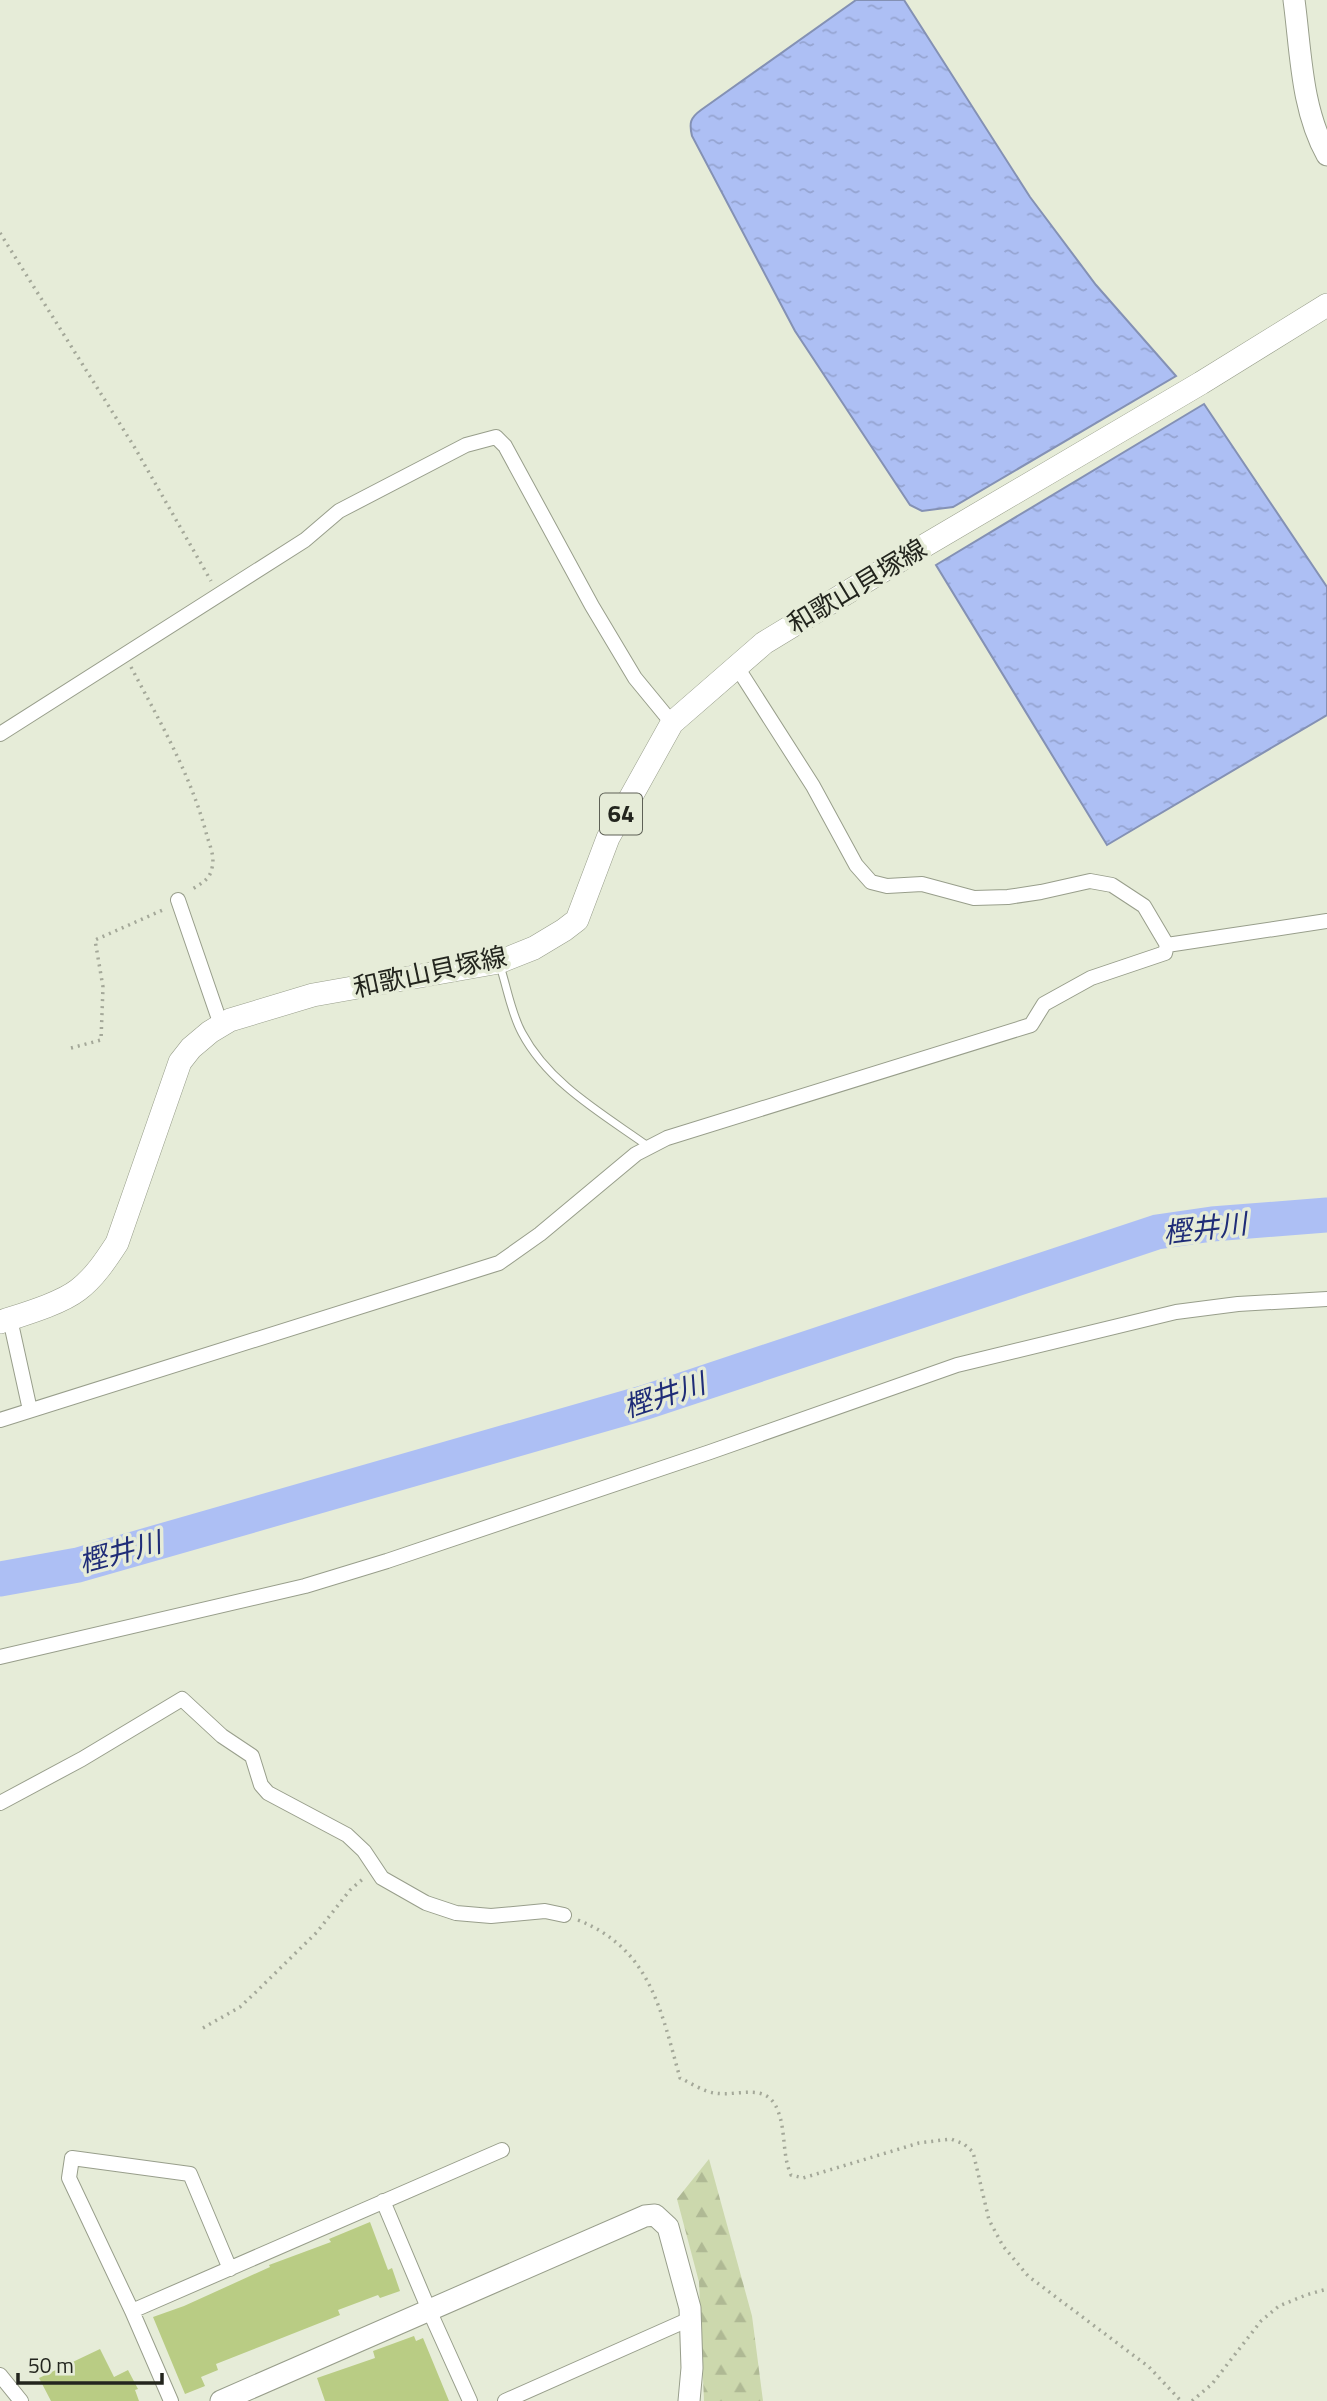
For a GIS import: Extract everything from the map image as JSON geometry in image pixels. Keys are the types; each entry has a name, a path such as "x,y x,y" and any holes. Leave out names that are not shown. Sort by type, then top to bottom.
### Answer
{"main road":[{"name":"和歌山貝塚線","path":"5,1320 77,1292 103,1265 117,1243 180,1062 191,1048 210,1032 230,1020 313,995 499,962 534,948 577,920 608,838 672,723 764,643 1327,305"}],"street":[{"path":"1294,0 1308,108 1327,155"},
{"path":"0,734 304,540 339,512 466,445 496,437 505,446 592,606 635,678 672,723"},
{"path":"0,1420 499,1263 540,1234 636,1154 667,1138 1031,1025 1044,1004 1091,978 1165,953 1167,945 1144,906 1112,885 1090,881 1019,896 974,898 922,884 887,886 871,882 856,865 813,786 737,667"},
{"path":"178,900 221,1025"},
{"path":"1167,945 1327,921"},
{"path":"0,1657 340,1576 697,1457 957,1365 1176,1312 1238,1304 1327,1299"},
{"path":"5,1320 30,1410"},
{"path":"0,1803 82,1759 182,1699 222,1736 252,1756 261,1785 268,1793 347,1835 365,1851 382,1878 415,1897 456,1913 491,1916 545,1911 564,1915"},
{"path":"132,2311 502,2150"},
{"path":"171,2401 69,2178 72,2158 190,2174 230,2269"},
{"path":"383,2202 470,2401"},
{"path":"221,2401 645,2216 655,2215 668,2227 692,2318 689,2401"},
{"path":"505,2401 692,2318"},
{"path":"0,2375 21,2401"}],"lane":[{"path":"499,962 520,1031 537,1058 559,1082 649,1147"}],"path":[{"path":"0,233 135,448 218,595"},
{"path":"71,1048 101,1040 103,987 95,940 172,905 207,880 212,869 213,857 198,801 124,654"},
{"path":"203,2028 240,2007 256,1993 317,1932 350,1890 376,1869"},
{"path":"564,1915 594,1927 621,1945 637,1962 661,2009 680,2078 715,2094 753,2091 771,2101 778,2110 791,2175 803,2178 919,2143 951,2139 964,2144 973,2152 989,2220 1003,2246 1027,2276 1149,2367 1181,2401"},
{"path":"1192,2401 1212,2384 1261,2322 1279,2306 1327,2289"}],"green space":[{"path":"709,2159 752,2316 763,2401 704,2401 699,2282 677,2199"}],"water":[{"path":"856,0 904,0 1030,197 1096,285 1176,376 953,507 922,511 910,505 795,331 691,131 691,121 697,113"},
{"path":"1204,404 1327,587 1327,715 1107,845 936,565"}],"building":[{"path":"370,2222 388,2270 392,2268 400,2291 380,2298 378,2295 338,2310 340,2315 216,2364 218,2370 201,2377 205,2386 185,2394 153,2317 184,2306 270,2267 269,2265 331,2242 329,2239"},
{"path":"414,2336 416,2341 423,2338 449,2401 325,2401 317,2378 375,2358 373,2351"},
{"path":"100,2349 114,2377 128,2370 138,2389 135,2390 139,2401 51,2401 39,2378"}],"waterway":[{"name":"樫井川","path":"0,1579 78,1565 646,1402 1157,1232 1212,1224 1327,1215"}]}
